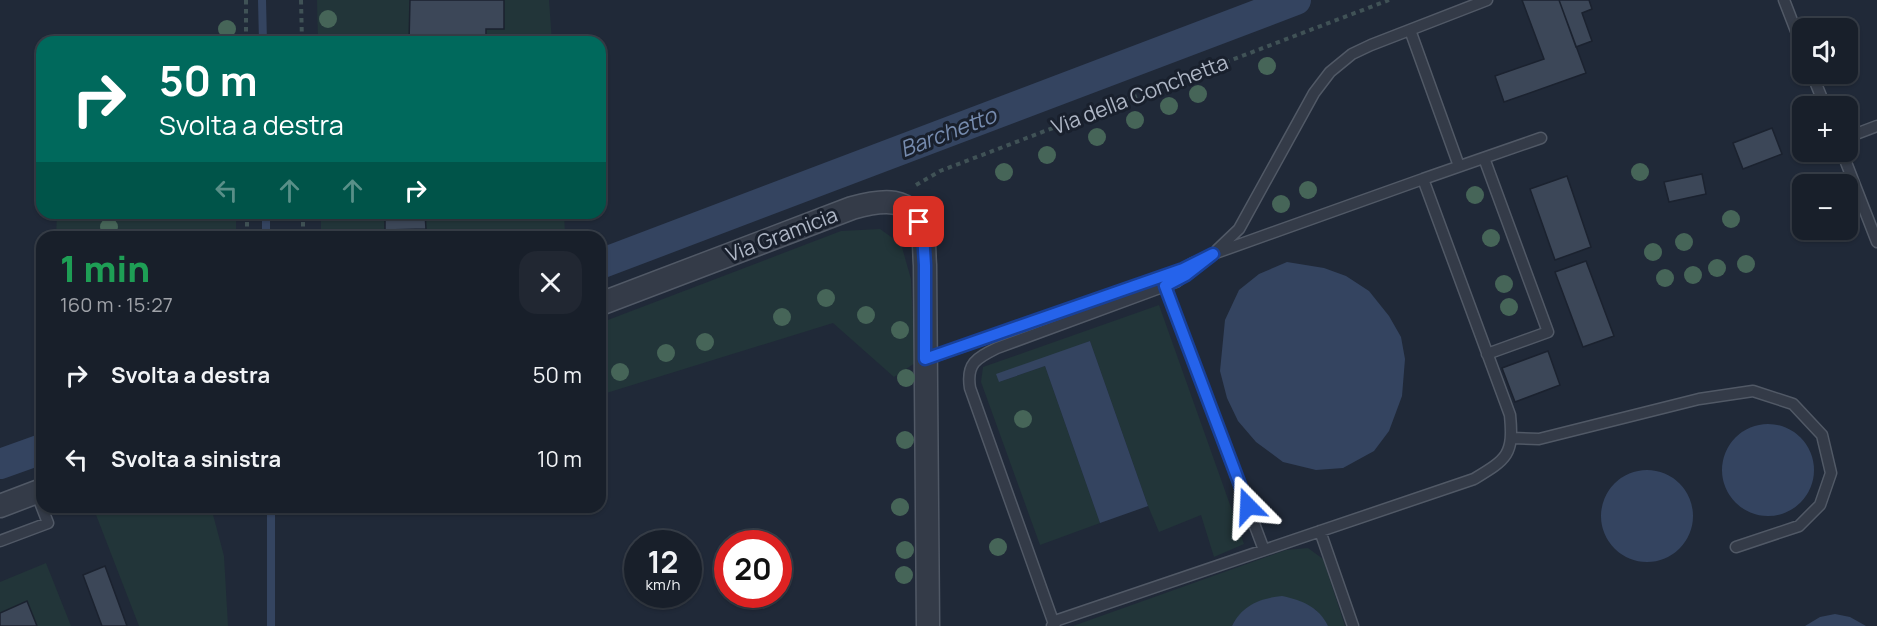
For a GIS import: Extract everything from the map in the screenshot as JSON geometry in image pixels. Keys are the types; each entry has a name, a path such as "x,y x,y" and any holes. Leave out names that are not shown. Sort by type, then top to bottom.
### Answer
{"street":[{"name":"Via Gramicia","path":"606,302 852,208 880,201 891,201 903,206"},
{"path":"903,206 913,213 923,234 925,265 928,626"},
{"path":"0,507 36,492"}],"lane":[{"path":"1423,179 1510,415 1512,438 1507,454 1493,467 1474,478 1058,620 1053,625 970,388 968,375 973,363 997,348 1165,286 1183,277 1213,254 1239,229 1314,93 1330,72 1352,54 1487,0"},
{"path":"1784,0 1792,21"},
{"path":"1410,30 1459,166"},
{"path":"1858,133 1877,126"},
{"path":"925,359 1183,269 1213,254 1541,138"},
{"path":"1484,158 1548,332 1487,354"},
{"path":"1846,162 1877,242"},
{"path":"1165,286 1264,550"},
{"path":"1512,438 1539,439 1699,399 1753,392 1793,404 1822,435 1831,473 1820,505 1799,526 1736,547"},
{"path":"0,541 48,524 45,513"},
{"path":"1320,531 1353,626"}],"path":[{"path":"246,0 246,36"},
{"path":"301,0 302,36"},
{"name":"Via della Conchetta","path":"903,206 910,191 920,182 940,171 1389,0"}],"green space":[{"path":"317,0 549,0 552,36 318,36"},
{"path":"57,219 236,219 236,231 56,231"},
{"path":"321,219 564,219 565,231 321,231"},
{"path":"880,229 901,244 911,279 915,363 894,377 833,323 606,393 606,321 841,231"},
{"path":"1159,305 1244,544 1214,557 1201,515 1159,532 1090,341 999,382 1045,366 1100,523 1040,545 981,382 983,367"},
{"path":"95,513 213,513 224,556 228,626 139,626"},
{"path":"1308,548 1323,559 1345,626 1328,626 1315,609 1235,620 1232,626 1073,626 1286,550"},
{"path":"46,563 71,626 0,626 0,582"}],"water":[{"path":"1287,262 1324,268 1346,276 1369,291 1389,316 1401,337 1405,359 1402,396 1389,431 1374,451 1343,468 1316,470 1283,462 1256,442 1238,421 1227,398 1220,371 1225,320 1239,290 1259,274"},
{"path":"1090,341 1148,506 1100,523 1045,366 999,382 996,374"},
{"path":"1768,424 1786,427 1801,437 1811,452 1814,470 1811,488 1801,503 1786,513 1768,516 1750,513 1735,503 1725,488 1722,470 1725,452 1735,437 1750,427"},
{"path":"1647,470 1665,473 1680,483 1690,498 1693,516 1690,534 1680,549 1665,559 1647,562 1629,559 1614,549 1604,534 1601,516 1604,498 1614,483 1629,473"},
{"path":"1282,596 1309,605 1320,614 1328,626 1232,626 1241,613 1253,604"},
{"path":"1835,614 1850,617 1866,626 1805,626 1820,617"}],"building":[{"path":"410,0 504,0 504,29 486,29 486,36 409,36"},
{"path":"1522,0 1559,0 1586,73 1504,102 1495,76 1544,59"},
{"path":"1559,0 1589,0 1592,9 1582,13 1592,41 1576,47"},
{"path":"1772,128 1782,154 1743,169 1733,143"},
{"path":"1702,174 1706,194 1669,202 1664,182"},
{"path":"1567,176 1591,247 1555,260 1530,189"},
{"path":"385,219 425,219 426,229 385,230"},
{"path":"1586,261 1614,336 1583,347 1555,272"},
{"path":"1548,351 1560,385 1515,402 1502,368"},
{"path":"105,566 127,626 102,626 83,575"},
{"path":"27,601 37,626 0,626 0,613"}],"waterway":[{"path":"262,0 263,36"},
{"name":"Barchetto","path":"606,262 1296,0"},
{"path":"266,219 266,231"},
{"name":"Barchetto","path":"0,464 36,451"},
{"path":"271,513 271,626"}],"route":[{"path":"919,222 923,234 925,265 925,359 1183,269 1213,254 1176,282 1165,286 1248,506"}]}
